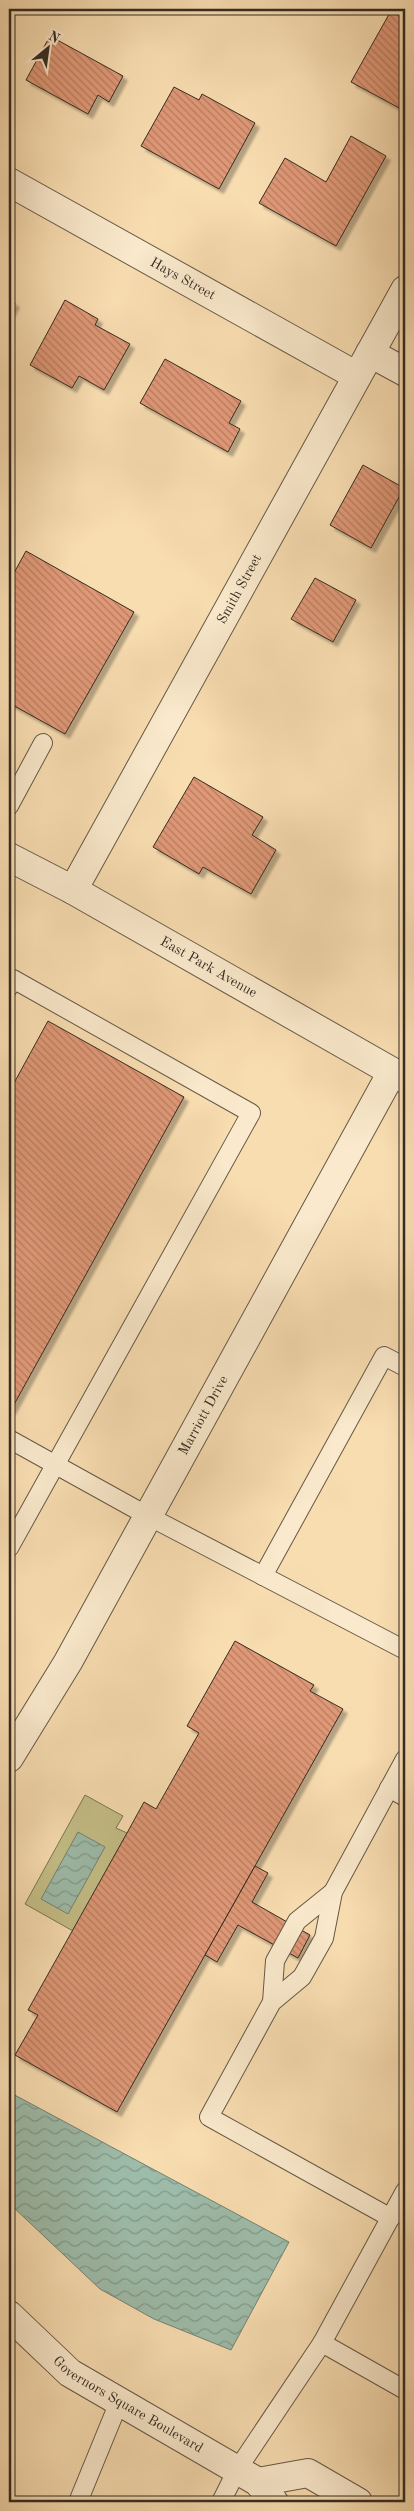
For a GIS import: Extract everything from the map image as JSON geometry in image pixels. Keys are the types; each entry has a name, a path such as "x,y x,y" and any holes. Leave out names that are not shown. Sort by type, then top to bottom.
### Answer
{"street":[{"name":"Hays Street","path":"9,182 357,376"},
{"name":"Smith Street","path":"73,890 405,290"},
{"path":"370,353 405,372"},
{"name":"East Park Avenue","path":"9,857 73,890 398,1075"},
{"name":"Marriott Drive","path":"9,1758 68,1662 148,1516 398,1075"},
{"name":"Governors Square Boulevard","path":"9,2315 70,2373 256,2485"},
{"path":"256,2485 308,2473 358,2502"}],"lane":[{"path":"9,806 43,743"},
{"path":"9,987 13,979 251,1113 9,1548"},
{"path":"263,1576 384,1356 405,1367"},
{"path":"9,1439 148,1516 405,1650"},
{"path":"391,2218 209,2117 272,2002 302,1977 324,1938 333,1892 405,1759"},
{"path":"389,1788 405,1797"},
{"path":"272,2002 275,1961 279,1953 297,1921 333,1892"},
{"path":"221,2502 256,2485 322,2343 405,2191"},
{"path":"322,2343 405,2390"},
{"path":"78,2502 119,2402"}],"shaded area":[{"path":"85,1795 123,1816 116,1828 127,1833 73,1931 25,1904"}],"water":[{"path":"78,1832 105,1847 68,1914 41,1899"},
{"path":"9,2092 289,2242 231,2350 154,2319 100,2289 9,2203"}],"building":[{"path":"392,9 400,9 405,12 405,105 403,110 351,82"},
{"path":"50,36 123,76 109,102 98,95 88,114 26,80"},
{"path":"174,87 199,100 202,94 255,123 219,189 141,146"},
{"path":"351,136 386,156 336,246 259,203 285,158 326,182"},
{"path":"9,299 15,303 9,315"},
{"path":"65,300 98,319 95,325 130,344 104,390 79,376 72,388 30,365"},
{"path":"165,359 241,401 229,423 240,429 228,452 140,403"},
{"path":"363,465 404,488 371,548 330,525"},
{"path":"26,551 134,612 65,734 9,703 9,582"},
{"path":"315,578 356,600 333,642 291,619"},
{"path":"194,777 263,817 252,835 276,850 251,894 203,867 199,874 153,847"},
{"path":"48,1021 184,1097 11,1410 9,1409 9,1092"},
{"path":"235,1641 314,1685 310,1691 343,1709 117,2112 15,2055 38,2015 28,2010 144,1802 156,1809 199,1733 187,1726"},
{"path":"255,1866 268,1873 252,1902 310,1935 298,1958 238,1925 217,1962 205,1955"}]}
